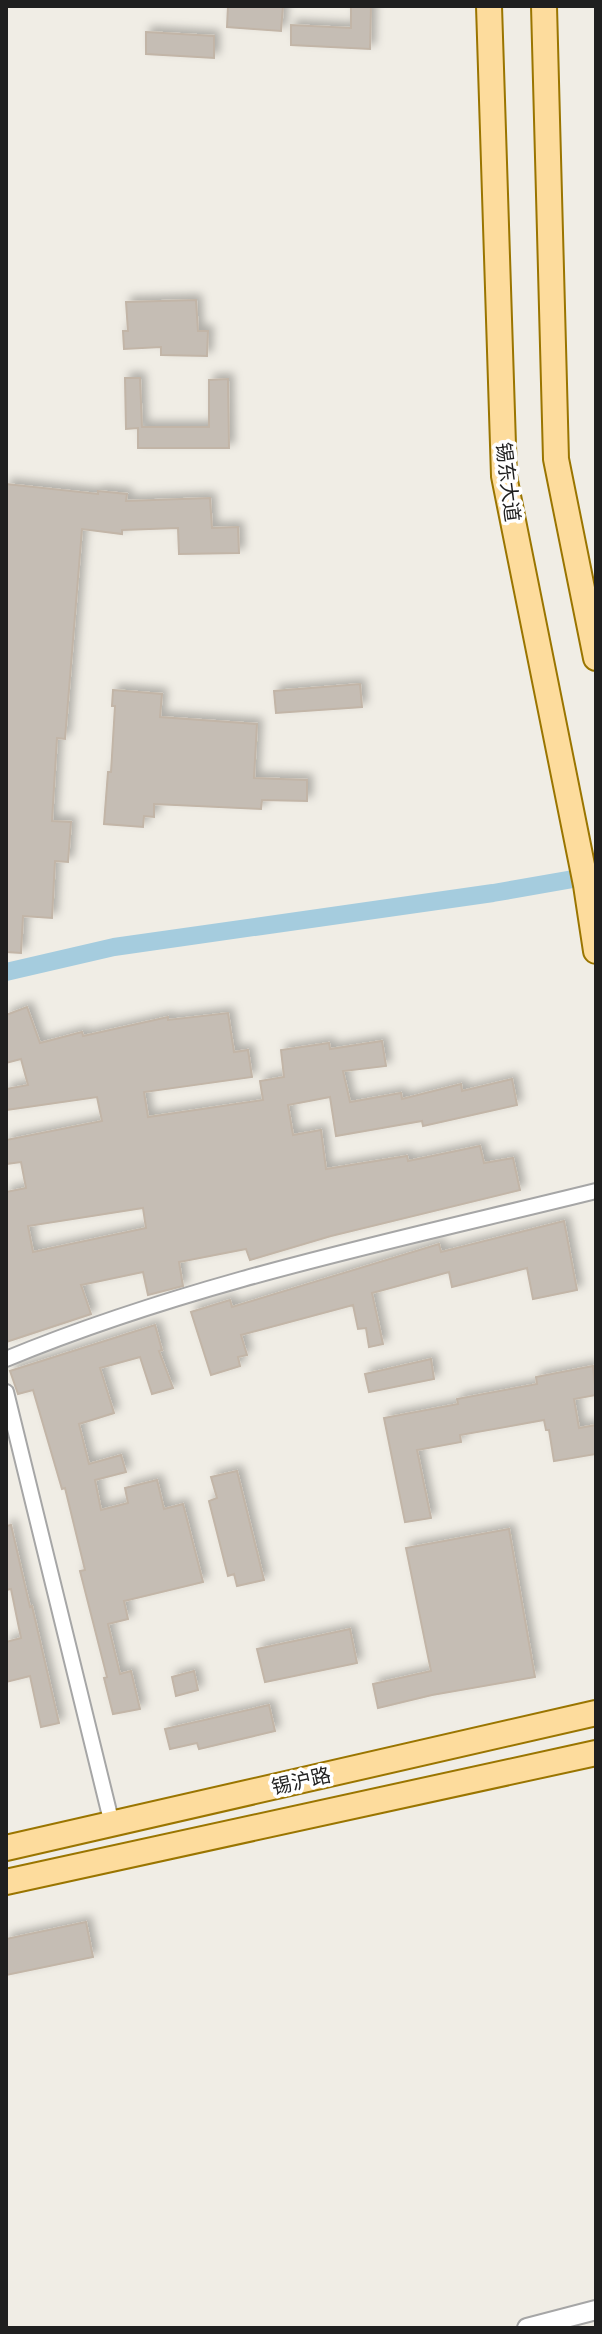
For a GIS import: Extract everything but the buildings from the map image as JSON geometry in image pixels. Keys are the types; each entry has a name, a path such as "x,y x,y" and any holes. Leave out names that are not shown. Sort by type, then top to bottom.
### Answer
{"main road":[{"name":"锡东大道","path":"489,6 504,476 578,842 596,951"},
{"path":"544,6 556,459 596,658"},
{"name":"锡沪路","path":"6,1848 596,1713"},
{"name":"锡沪路","path":"6,1882 596,1753"}],"street":[{"path":"6,1359 63,1335 231,1282 596,1191"},
{"path":"6,1392 112,1824"},
{"path":"527,2328 596,2310"}],"waterway":[{"path":"6,972 114,947 493,893 596,875"}]}
